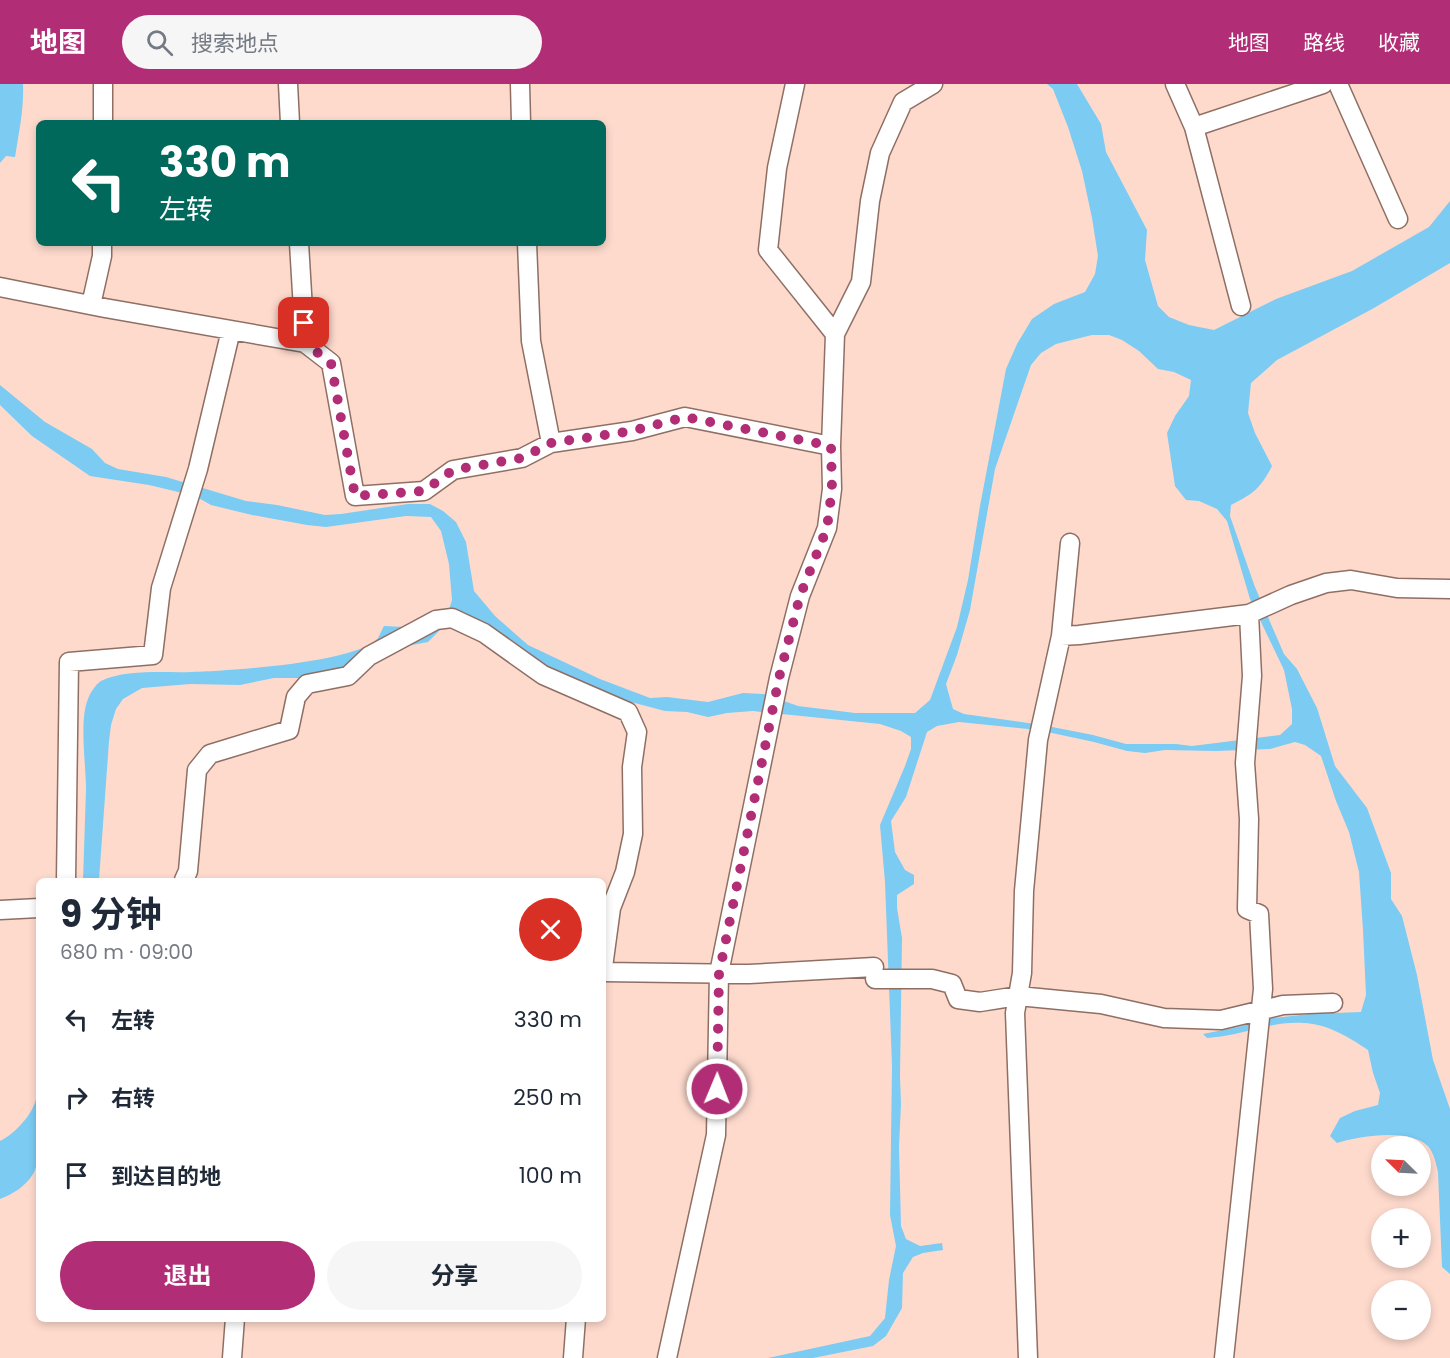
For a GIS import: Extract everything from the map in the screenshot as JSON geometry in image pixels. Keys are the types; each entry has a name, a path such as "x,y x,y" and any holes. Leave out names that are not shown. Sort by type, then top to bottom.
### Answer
{"street":[{"path":"103,84 103,120"},
{"path":"288,84 290,120"},
{"path":"520,84 521,120"},
{"path":"795,84 777,168 768,250 835,334"},
{"path":"667,1358 716,1135 719,974 779,678 800,596 827,528 832,489 831,446 835,334 861,282 870,201 880,153 903,102 933,84"},
{"path":"1175,84 1194,127 1241,306"},
{"path":"1194,127 1323,84"},
{"path":"1338,84 1398,219"},
{"path":"91,305 102,256 102,246"},
{"path":"298,246 305,343"},
{"path":"527,246 531,341 551,443"},
{"path":"0,287 305,343 331,363 355,496 424,491 453,470 522,458 551,443 632,431 685,417 831,446"},
{"path":"66,878 69,662 153,655 161,588 198,469 231,330"},
{"path":"1028,1358 1015,1013 1022,973 1024,891 1038,740 1061,636 1070,543"},
{"path":"1061,636 1249,614 1291,595 1326,583 1351,580 1397,588 1450,589"},
{"path":"1224,1358 1263,989 1259,914 1247,909 1249,819 1245,763 1252,676 1249,614"},
{"path":"185,878 188,872 197,770 210,754 289,730 296,697 307,684 348,676 369,656 436,620 452,618 484,633 543,675 628,712 637,732 632,767 633,834 625,872 611,908 606,945"},
{"path":"0,910 36,908"},
{"path":"606,972 875,973 932,979 952,984 958,999 980,1002 1018,996 1101,1004 1164,1018 1221,1020 1283,1005 1333,1003"},
{"path":"232,1358 235,1322"},
{"path":"573,1358 576,1322"}],"water":[{"path":"0,84 23,84 23,93 15,157 6,156 0,163"},
{"path":"1047,84 1077,84 1101,124 1106,152 1147,230 1145,260 1158,306 1169,317 1189,325 1214,330 1276,299 1352,271 1429,227 1450,201 1450,263 1374,308 1277,360 1251,383 1248,413 1255,433 1272,466 1256,490 1231,505 1230,516 1255,587 1284,654 1297,669 1317,708 1335,766 1367,808 1391,873 1391,899 1402,916 1417,975 1433,1060 1450,1109 1450,1274 1442,1267 1438,1172 1431,1151 1431,1136 1384,1135 1337,1143 1330,1136 1340,1118 1378,1105 1380,1093 1368,1050 1329,1029 1304,1023 1278,1024 1232,1035 1207,1038 1203,1034 1266,1019 1309,1014 1361,1012 1366,995 1359,872 1349,832 1321,756 1305,745 1295,742 1270,749 1165,750 1145,753 1127,751 1038,730 959,722 937,726 927,732 906,797 891,821 895,852 905,870 914,875 914,884 897,895 902,938 899,1147 901,1226 906,1239 920,1246 942,1243 943,1250 913,1257 903,1273 902,1308 886,1336 873,1346 813,1358 768,1358 870,1336 885,1318 896,1246 890,1215 892,1066 885,882 880,825 911,749 911,737 880,724 753,711 708,717 687,712 665,711 612,697 447,623 428,642 391,649 357,682 337,683 312,678 274,678 240,685 190,684 142,688 123,699 116,709 111,725 99,878 83,878 86,789 84,719 89,697 99,682 133,673 260,667 345,654 365,647 378,638 384,626 404,627 448,613 452,600 449,564 441,531 431,517 406,516 326,527 307,525 211,505 195,496 149,485 90,476 32,436 0,405 0,385 45,422 92,449 105,463 118,469 166,477 246,501 325,515 408,504 430,504 456,522 466,542 474,591 495,616 528,645 600,679 650,698 667,697 708,702 743,693 764,694 798,706 855,713 915,713 930,700 957,627 968,580 1006,369 1032,319 1054,304 1085,292 1095,274 1098,256 1082,171 1053,89","holes":["1092,335 1109,335 1139,351 1158,369 1174,372 1191,380 1189,396 1175,416 1167,433 1175,486 1186,500 1199,501 1217,509 1227,521 1250,599 1284,670 1292,709 1292,724 1280,735 1192,746 1126,744 1042,725 964,714 953,709 946,684 970,610 995,469 1031,365 1041,353 1056,344"]},
{"path":"36,1098 36,1167 23,1186 0,1199 0,1141 24,1121"}],"route":[{"path":"304,323 305,343 331,363 355,496 424,491 453,470 522,458 551,443 632,431 685,417 831,446 832,489 827,528 800,596 779,678 719,974 717,1089"}]}
